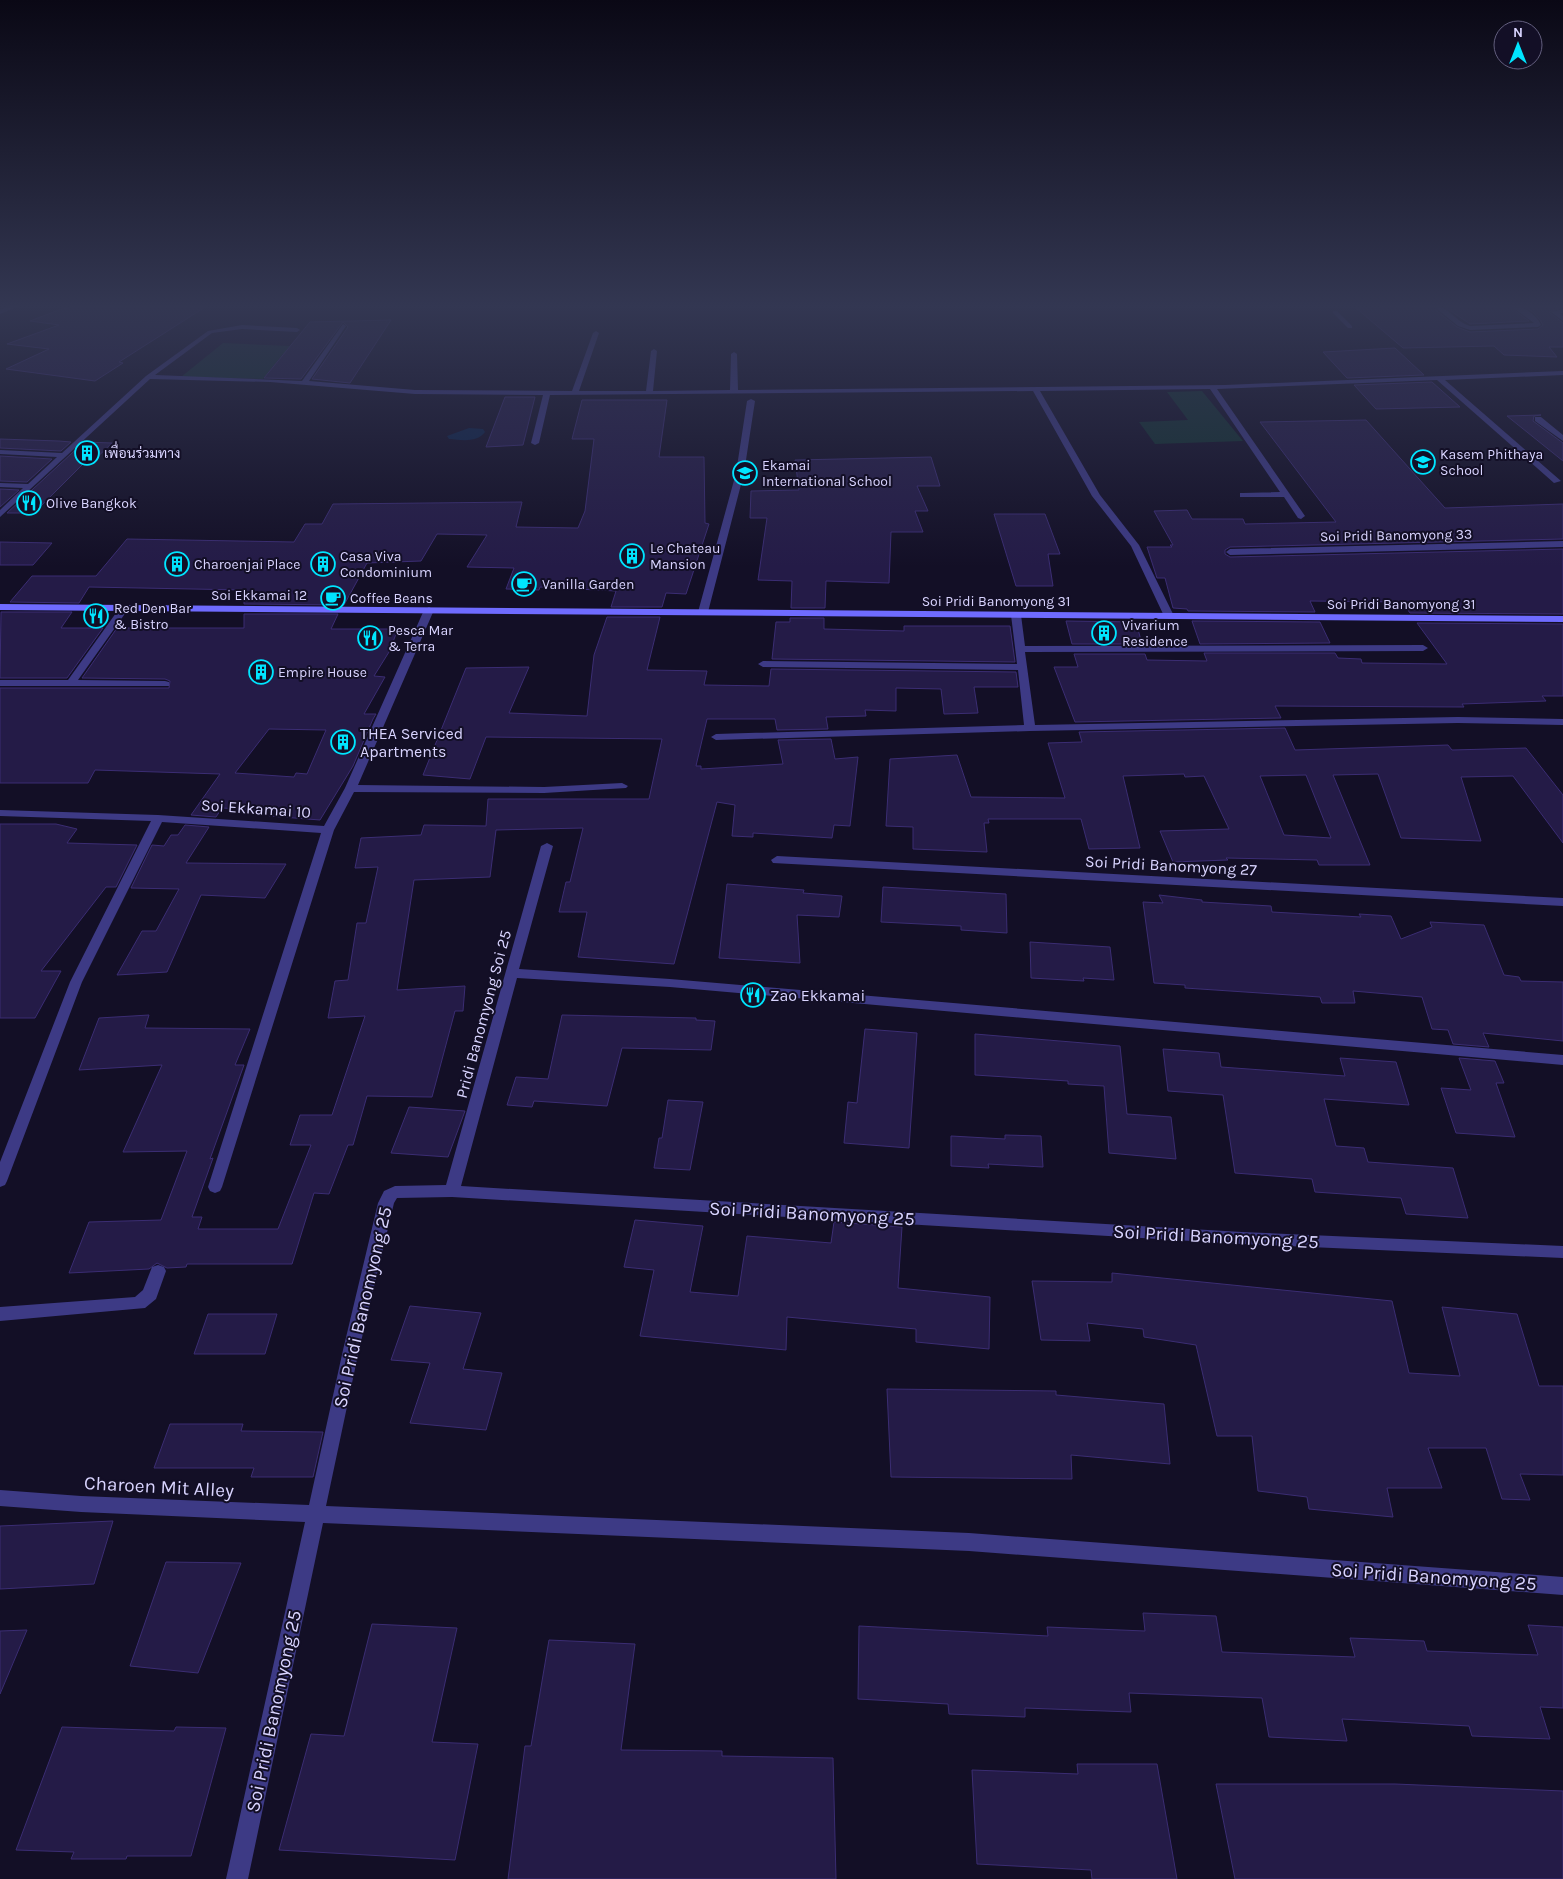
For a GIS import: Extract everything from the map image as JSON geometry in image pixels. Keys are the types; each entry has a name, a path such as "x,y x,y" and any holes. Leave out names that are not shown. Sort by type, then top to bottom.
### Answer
{"street":[{"path":"0,514 132,392"},
{"path":"412,392 676,392"},
{"path":"535,443 547,392"},
{"path":"1037,392 1096,496 1135,545 1169,616"},
{"path":"1215,392 1301,516"},
{"path":"1455,392 1557,481"},
{"path":"703,612 740,473 751,401"},
{"path":"1538,418 1562,436"},
{"path":"0,452 63,455"},
{"path":"0,485 29,486"},
{"path":"1243,495 1286,494"},
{"name":"Soi Pridi Banomyong 33","path":"1230,552 1563,544"},
{"name":"Soi Ekkamai 12","path":"0,607 429,610"},
{"path":"71,683 124,608"},
{"name":"Soi Pridi Banomyong 31","path":"429,610 1563,619"},
{"name":"Soi Ekkamai 10","path":"0,813 158,818 328,830 351,788 429,610"},
{"path":"1016,615 1030,728"},
{"path":"1020,649 1423,648"},
{"path":"763,664 1023,667"},
{"path":"0,683 165,684"},
{"path":"716,737 1030,728 1458,720 1563,722"},
{"path":"351,788 368,790 544,790 622,786"},
{"path":"0,1181 76,982 158,818"},
{"path":"215,1187 328,830"},
{"name":"Pridi Banomyong Soi 25","path":"452,1191 548,846"},
{"name":"Soi Pridi Banomyong 27","path":"777,860 1563,902"},
{"path":"512,973 670,983 1563,1060"},
{"name":"Soi Pridi Banomyong 25","path":"237,1879 316,1514 389,1194 395,1192 452,1191 1242,1238 1563,1252"},
{"path":"0,1314 139,1303 150,1294 158,1271"},
{"name":"Charoen Mit Alley","path":"0,1498 316,1514"},
{"name":"Soi Pridi Banomyong 25","path":"316,1514 969,1542 1563,1586"}],"green space":[{"path":"1167,392 1203,392 1243,441 1155,444 1139,422 1188,420"}],"water":[{"path":"469,428 483,429 485,432 478,438 468,440 449,439 447,436"}],"building":[{"path":"1360,392 1443,392 1460,407 1376,409"},
{"path":"505,397 535,397 523,445 486,447"},
{"path":"582,400 667,400 659,457 704,457 705,523 709,524 686,594 666,593 662,607 611,607 616,591 540,587 539,590 506,589 514,568 467,567 487,535 437,534 421,561 367,563 344,605 244,604 244,590 89,587 79,603 10,602 32,576 96,576 127,539 294,542 305,524 322,524 333,504 522,502 516,527 578,528 585,511 594,439 572,439"},
{"path":"1541,415 1534,416 1533,421 1563,443 1563,461 1507,416"},
{"path":"1366,420 1445,508 1563,504 1563,539 1230,547 1225,550 1225,554 1230,557 1563,549 1563,614 1410,613 1402,602 1310,601 1315,612 1188,611 1187,609 1173,608 1165,578 1157,578 1147,547 1172,547 1170,545 1173,545 1154,511 1187,510 1192,519 1243,519 1245,524 1336,522 1260,422"},
{"path":"0,439 71,442 61,451 0,448"},
{"path":"84,442 112,443 89,465 83,464 34,513 7,513"},
{"path":"0,456 52,459 27,482 0,481"},
{"path":"931,457 940,486 917,486 928,511 915,511 923,532 891,532 889,583 826,581 825,608 791,608 792,581 758,580 767,518 750,518 751,491 799,490 795,460"},
{"path":"0,489 19,490 0,507"},
{"path":"994,514 1045,514 1060,554 1048,554 1053,586 1016,586"},
{"path":"0,542 52,543 33,565 0,565"},
{"path":"1,612 72,612 61,628 103,628 67,678 0,678"},
{"path":"244,614 338,614 331,629 398,629 389,652 374,676 385,677 364,714 376,714 353,766 320,820 269,816 273,811 222,808 216,817 191,815 220,774 95,770 88,783 0,783 0,688 169,688 170,681 165,679 82,678 117,628 244,628","holes":["269,729 326,730 307,774 296,773 294,777 235,773"]},
{"path":"607,617 660,617 647,670 707,671 704,685 769,686 771,669 1016,672 1018,687 974,687 978,713 944,714 941,689 896,688 896,711 865,710 866,716 826,717 828,729 777,730 775,719 707,719 696,766 701,766 701,769 783,764 778,740 831,739 835,759 858,757 850,826 834,825 832,838 753,833 753,837 732,836 735,805 717,802 674,964 578,957 587,912 559,912 566,882 570,882 583,828 496,830 490,877 414,880 397,990 465,986 463,1011 455,1011 432,1097 367,1096 353,1145 348,1145 329,1194 314,1193 292,1264 187,1264 186,1267 167,1268 157,1263 149,1269 69,1273 89,1222 161,1220 187,1151 123,1152 162,1065 79,1070 99,1018 149,1015 145,1028 250,1029 235,1065 244,1065 210,1159 213,1158 192,1217 202,1217 198,1229 278,1229 311,1145 290,1145 300,1115 332,1115 365,1016 328,1018 335,981 348,980 357,923 366,923 378,867 355,868 361,838 421,835 424,825 486,826 488,799 649,799 662,739 486,737 470,779 423,775 466,668 529,667 509,713 587,716 594,655"},
{"path":"790,618 824,618 824,629 904,631 904,626 1010,626 1015,662 772,659 776,622 790,622"},
{"name":"Vivarium Residence","path":"1066,621 1136,622 1142,644 1072,644"},
{"path":"1192,621 1320,622 1330,643 1200,644"},
{"path":"1417,623 1563,624 1563,696 1542,696 1546,701 1462,704 1464,707 1275,706 1281,718 1075,722 1054,667 1078,667 1074,654 1145,654 1147,660 1207,661 1204,653 1335,653 1338,658 1361,659 1362,663 1447,664"},
{"path":"1285,728 1295,750 1448,745 1452,750 1526,748 1563,795 1563,843 1513,776 1461,777 1481,841 1401,838 1378,774 1333,775 1370,865 1319,865 1317,860 1226,858 1228,860 1173,862 1160,831 1229,829 1204,776 1185,777 1184,774 1123,776 1140,848 1089,849 1081,819 988,819 989,823 984,823 987,852 913,849 913,827 886,826 890,759 957,755 971,797 1065,798 1048,743 1082,742 1079,732","holes":["1306,775 1331,838 1284,835 1260,776"]},
{"path":"0,824 56,824 77,829 67,843 137,845 116,887 106,887 41,971 61,971 35,1018 0,1018"},
{"path":"185,825 209,827 186,863 286,864 265,898 201,895 167,972 117,975 142,931 156,931 179,889 131,888 152,845 164,846 171,835 178,835"},
{"path":"727,884 804,890 803,893 842,896 839,917 797,915 800,963 719,958"},
{"path":"883,887 1006,894 1007,933 961,930 961,926 881,922"},
{"path":"1159,895 1202,900 1202,902 1271,906 1272,912 1361,917 1359,914 1391,916 1401,939 1432,927 1430,922 1484,925 1504,975 1519,977 1521,981 1563,982 1563,1041 1483,1033 1489,1047 1453,1044 1448,1030 1432,1029 1422,997 1353,991 1355,1003 1322,1003 1320,997 1185,988 1185,985 1154,983 1143,902 1163,903"},
{"path":"1030,942 1110,947 1114,980 1083,978 1084,981 1031,978"},
{"path":"562,1015 696,1018 696,1020 715,1021 711,1050 622,1048 607,1106 534,1101 532,1107 507,1105 516,1077 548,1079"},
{"path":"865,1029 917,1033 909,1148 844,1143 848,1102 857,1103"},
{"path":"975,1034 1120,1046 1127,1114 1171,1117 1176,1159 1109,1153 1104,1086 1068,1084 1068,1081 975,1075"},
{"path":"1163,1049 1219,1053 1221,1067 1345,1076 1340,1058 1396,1062 1409,1105 1324,1099 1336,1146 1364,1148 1368,1162 1453,1168 1468,1218 1406,1214 1401,1198 1315,1192 1312,1179 1235,1173 1223,1095 1168,1091"},
{"path":"1459,1058 1495,1061 1504,1083 1496,1083 1515,1137 1456,1133 1441,1088 1471,1090"},
{"path":"668,1100 703,1102 690,1170 654,1168 659,1138 662,1138"},
{"path":"409,1107 465,1111 448,1157 391,1153"},
{"path":"1005,1135 1041,1136 1043,1167 988,1164 989,1168 951,1166 951,1136 1005,1139"},
{"path":"635,1220 703,1226 690,1292 738,1296 747,1236 831,1243 834,1222 902,1227 898,1288 990,1297 989,1349 916,1342 916,1329 787,1317 786,1350 640,1336 654,1270 624,1267"},
{"path":"1112,1273 1392,1301 1409,1373 1460,1376 1442,1307 1517,1314 1539,1386 1563,1386 1563,1475 1520,1474 1530,1500 1502,1499 1486,1448 1428,1448 1442,1488 1387,1488 1393,1517 1309,1509 1307,1497 1258,1491 1252,1436 1217,1436 1196,1345 1144,1337 1143,1329 1087,1323 1090,1341 1041,1340 1032,1281 1112,1282"},
{"path":"410,1306 481,1313 463,1369 502,1373 486,1430 410,1423 430,1363 391,1360"},
{"path":"208,1314 277,1314 265,1354 194,1354"},
{"path":"887,1389 1056,1391 1056,1395 1164,1404 1170,1464 1071,1455 1072,1479 891,1477"},
{"path":"170,1424 243,1424 241,1431 323,1432 313,1477 251,1477 254,1468 154,1468"},
{"path":"113,1521 94,1584 0,1589 0,1526"},
{"path":"166,1562 241,1563 198,1673 130,1666"},
{"path":"1143,1613 1216,1616 1222,1652 1355,1657 1350,1638 1424,1641 1427,1651 1538,1655 1528,1625 1563,1627 1563,1708 1540,1707 1550,1739 1472,1736 1469,1726 1342,1719 1347,1741 1269,1737 1262,1698 1129,1693 1131,1712 1025,1708 1025,1717 949,1714 948,1704 858,1699 859,1626 1048,1636 1047,1627 1145,1631"},
{"path":"372,1624 457,1628 432,1742 478,1744 455,1860 279,1850 311,1734 344,1736"},
{"path":"27,1630 0,1694 0,1631"},
{"path":"549,1640 635,1644 621,1750 722,1751 722,1756 833,1758 836,1879 508,1879 525,1746 531,1746"},
{"path":"62,1727 174,1731 176,1727 226,1728 191,1856 127,1856 126,1859 71,1859 74,1852 16,1850"},
{"path":"1077,1764 1157,1764 1177,1879 1092,1879 1091,1870 977,1864 972,1770 1078,1774"},
{"path":"1216,1784 1395,1784 1563,1791 1563,1879 1235,1879"}],"place":[{"name":"เพื่อนร่วมทาง","path":"87,453"},
{"name":"Kasem Phithaya School","path":"1423,462"},
{"name":"Ekamai International School","path":"745,473"},
{"name":"Olive Bangkok","path":"29,503"},
{"name":"Le Chateau Mansion","path":"632,556"},
{"name":"Charoenjai Place","path":"177,564"},
{"name":"Casa Viva Condominium","path":"323,564"},
{"name":"Vanilla Garden","path":"524,584"},
{"name":"Coffee Beans","path":"333,598"},
{"name":"Red Den Bar & Bistro","path":"96,616"},
{"name":"Vivarium Residence","path":"1104,633"},
{"name":"Pesca Mar & Terra","path":"370,638"},
{"name":"Empire House","path":"261,672"},
{"name":"THEA Serviced Apartments","path":"343,742"},
{"name":"Zao Ekkamai","path":"753,995"}]}
